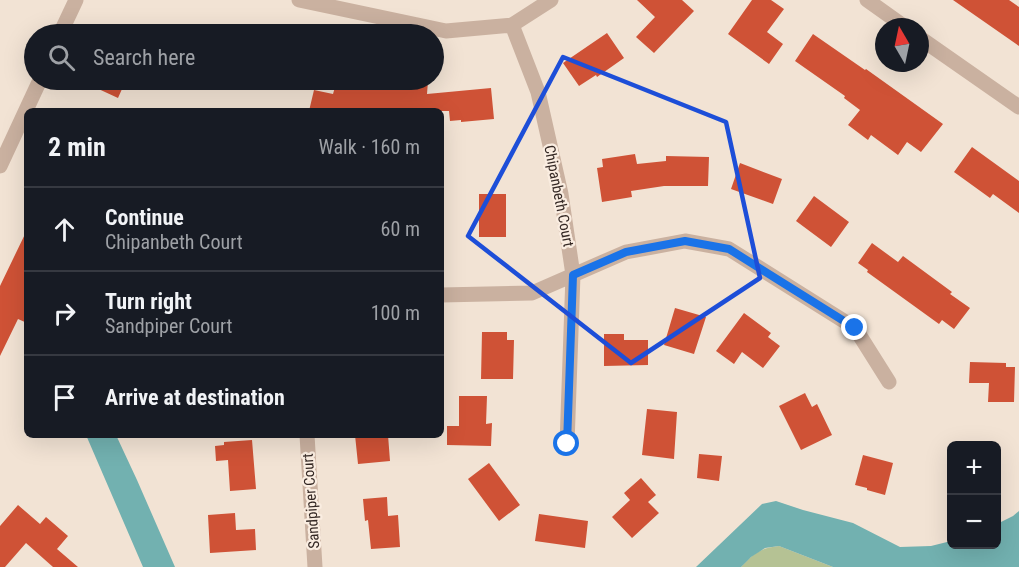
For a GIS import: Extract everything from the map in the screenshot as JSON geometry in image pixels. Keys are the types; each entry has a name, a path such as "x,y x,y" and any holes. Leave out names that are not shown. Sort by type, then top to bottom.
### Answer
{"street":[{"path":"65,24 76,0"},
{"path":"299,0 413,24"},
{"path":"444,31 512,25 550,0"},
{"path":"867,0 892,18"},
{"name":"Chipanbeth Court","path":"512,25 538,92 561,194 573,275 567,444"},
{"path":"929,44 1019,108"},
{"path":"27,108 35,90"},
{"path":"0,166 24,114"},
{"path":"444,294 532,293 626,252 685,241 729,249 855,328 889,381"},
{"name":"Sandpiper Court","path":"307,438 315,567"}],"highlighted area":[{"path":"563,57 726,122 760,278 631,363 468,236"}],"green space":[{"path":"779,546 833,567 741,567 758,552"}],"water":[{"path":"87,438 117,438 175,567 143,567"},
{"path":"776,501 853,523 900,547 931,546 947,542 947,549 1001,549 1001,522 1019,511 1019,567 833,567 779,546 765,548 741,567 696,567 762,504"}],"building":[{"path":"637,0 682,0 694,11 654,53 636,37 655,17"},
{"path":"752,0 771,0 784,9 767,32 783,44 769,64 728,34"},
{"path":"953,0 1009,0 1019,7 1019,46"},
{"path":"607,33 624,58 597,77 596,75 579,86 563,63"},
{"path":"813,34 943,124 921,152 907,142 898,155 871,135 868,140 848,125 860,110 844,98 845,96 795,61"},
{"path":"491,88 494,119 450,121 449,111 444,111 444,108 310,108 314,90 333,94 334,90 427,90 427,94"},
{"path":"101,90 122,90 118,98"},
{"path":"972,147 1019,181 1019,213 993,194 990,198 954,172"},
{"path":"635,154 637,164 666,161 666,156 709,157 708,186 664,186 631,191 632,197 602,202 597,168 603,167 602,159"},
{"path":"740,163 782,179 773,204 731,189"},
{"path":"479,194 506,194 506,237 479,237"},
{"path":"814,196 849,222 831,247 796,221"},
{"path":"24,236 24,322 18,319 0,356 0,286"},
{"path":"872,243 898,262 903,256 970,308 954,329 942,320 939,324 858,263"},
{"path":"675,308 706,317 694,354 664,345"},
{"path":"744,313 771,333 768,337 780,346 763,368 742,352 734,364 716,351"},
{"path":"482,332 507,332 507,340 514,340 513,379 481,379"},
{"path":"604,334 624,334 624,340 648,340 648,365 604,366"},
{"path":"970,362 1006,363 1006,367 1015,367 1014,402 988,402 989,383 969,383"},
{"path":"805,393 812,407 817,404 832,435 801,450 779,406"},
{"path":"459,396 487,396 486,424 492,423 491,446 447,445 447,426 459,426"},
{"path":"647,409 677,412 674,459 642,455"},
{"path":"355,438 388,438 390,461 358,464"},
{"path":"252,440 256,489 230,491 228,460 216,461 215,446 224,445 224,442"},
{"path":"699,454 722,456 719,481 697,478"},
{"path":"863,455 893,463 885,495 855,485"},
{"path":"489,463 520,505 499,521 468,479"},
{"path":"641,478 656,495 648,502 659,513 632,538 612,517 630,500 624,493"},
{"path":"387,497 388,516 398,515 400,547 371,549 363,499"},
{"path":"18,505 40,524 46,517 68,536 57,549 78,567 53,567 26,543 5,567 0,567 0,526"},
{"path":"235,513 236,530 255,529 256,550 210,553 208,515"},
{"path":"539,514 588,521 585,548 535,541"}],"route":[{"path":"567,444 573,275 626,252 685,241 729,249 855,328"}]}
